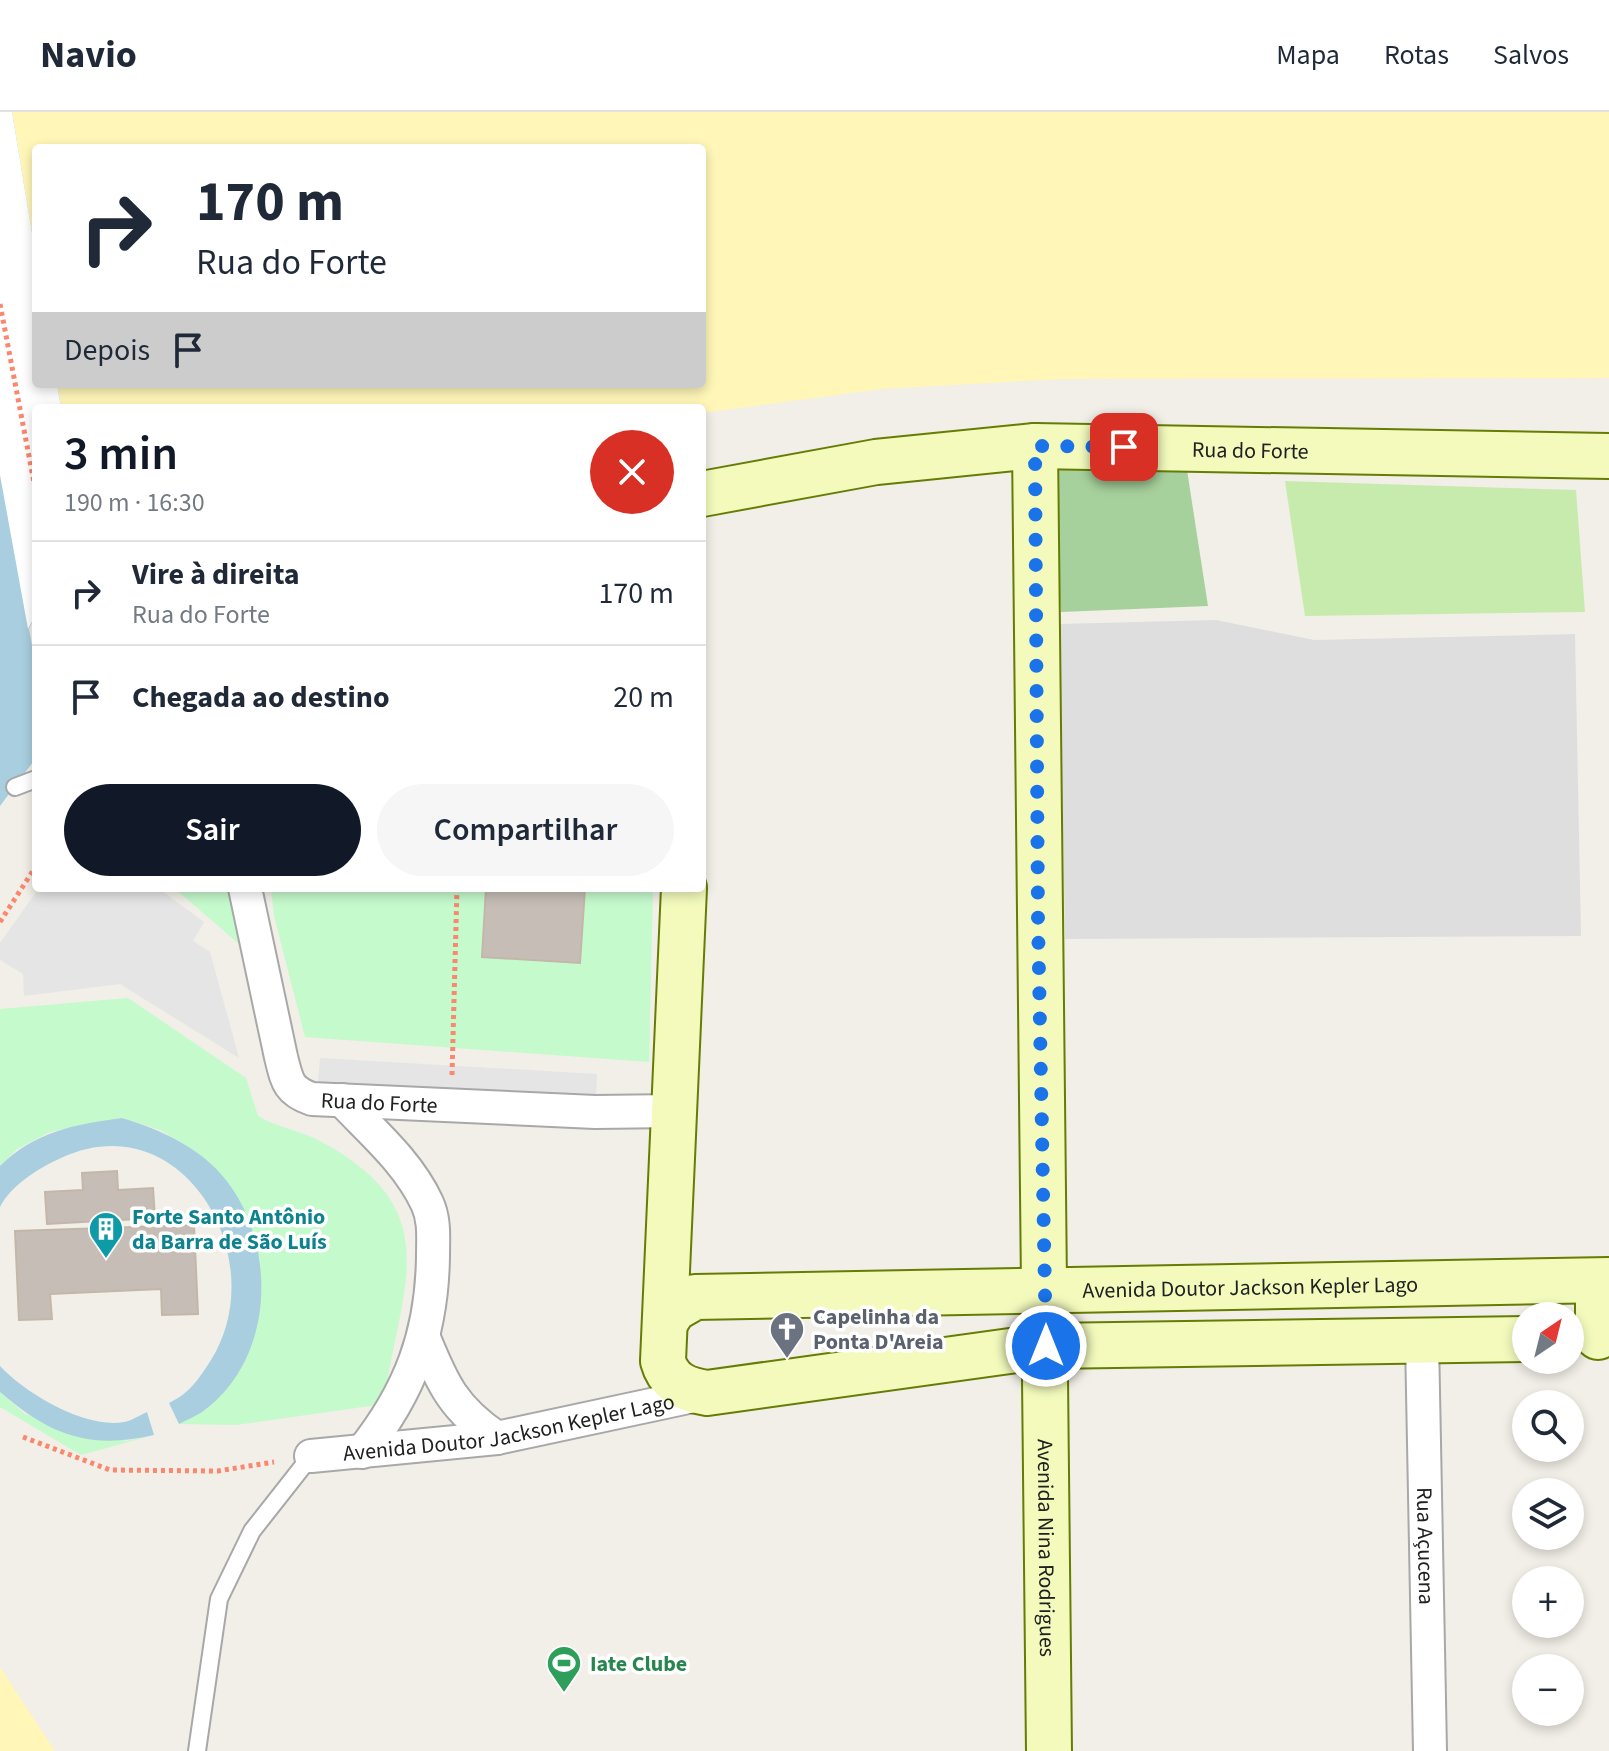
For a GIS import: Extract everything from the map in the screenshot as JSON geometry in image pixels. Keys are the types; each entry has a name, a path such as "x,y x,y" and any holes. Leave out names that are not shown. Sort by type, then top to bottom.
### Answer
{"street":[{"name":"Rua do Forte","path":"706,493 876,462 1035,446 1609,456"},
{"name":"Avenida Nina Rodrigues","path":"1035,446 1049,1751"},
{"name":"Rua do Forte","path":"246,892 287,1084 294,1092 312,1099 595,1112 676,1111"},
{"path":"666,1321 684,892"},
{"path":"342,1100 408,1170 431,1212 433,1290 424,1338 393,1412 362,1452"},
{"name":"Avenida Doutor Jackson Kepler Lago","path":"707,1393 680,1386 666,1370 666,1321 674,1309 695,1297 1604,1280"},
{"path":"1592,1337 1604,1280"},
{"path":"424,1338 447,1392 468,1416 497,1438"},
{"name":"Avenida Doutor Jackson Kepler Lago","path":"311,1456 497,1438 707,1393 1046,1346 1512,1339"},
{"name":"Rua Açucena","path":"1422,1340 1430,1751"}],"lane":[{"path":"15,787 32,781"},
{"path":"197,1751 219,1599 252,1531 311,1456"}],"path":[{"path":"0,304 32,472"},
{"path":"0,922 32,872"},
{"path":"451,1105 457,892"},
{"path":"23,1437 110,1470 218,1471 311,1456"}],"shaded area":[{"path":"1216,620 1314,640 1575,634 1581,936 1065,939 1059,624"},
{"path":"36,892 163,892 204,922 193,941 210,952 239,1058 120,984 24,996 23,974 0,960 0,943"},
{"path":"320,1058 597,1074 596,1099 318,1083"}],"green space":[{"path":"1051,464 1187,470 1208,606 1061,612"},
{"path":"1285,481 1576,490 1585,612 1305,616"},
{"path":"179,892 233,892 245,949"},
{"path":"271,892 653,892 649,1062 305,1037 274,916"},
{"path":"128,998 246,1078 258,1116 320,1141 361,1168 388,1196 402,1225 407,1256 405,1289 384,1404 236,1425 179,1424 207,1409 261,1297 260,1261 249,1219 194,1150 160,1130 122,1118 50,1132 17,1149 0,1166 0,1009"},
{"path":"0,1392 25,1414 126,1441 154,1435 81,1455 0,1407"}],"sand":[{"path":"12,112 1609,112 1609,378 1062,379 882,389 706,412 706,404 60,404 58,388 706,388 706,144 32,144 32,233"},
{"path":"0,1667 55,1751 0,1751"}],"water":[{"path":"0,112 12,112 32,233 32,388 58,388 60,404 32,404 32,623 29,629 32,645 32,763 0,806"},
{"path":"122,1118 179,1141 216,1168 243,1206 254,1236 260,1267 261,1299 256,1330 245,1360 229,1387 206,1409 179,1424 169,1403 188,1390 202,1374 228,1320 231,1278 223,1237 205,1200 179,1170 145,1151 105,1146 61,1158 44,1167 18,1184 0,1207 0,1166 13,1154 56,1132"},
{"path":"0,1366 24,1387 57,1407 92,1420 124,1422 147,1412 154,1435 110,1441 71,1435 54,1428 18,1407 0,1392"}],"pier":[{"path":"0,112 12,112 32,233 32,388 58,388 60,404 32,404 32,622 28,629 0,475"}],"building":[{"path":"486,892 585,892 580,963 482,957"},
{"name":"Forte Santo Antônio da Barra de São Luís","path":"117,1171 118,1190 153,1188 155,1218 47,1224 45,1192 83,1190 82,1173"},
{"name":"Forte Santo Antônio da Barra de São Luís","path":"194,1225 198,1314 162,1315 161,1289 50,1294 52,1319 19,1320 15,1231"}],"place":[{"name":"Forte Santo Antônio da Barra de São Luís","path":"106,1260"},
{"name":"Capelinha da Ponta D'Areia","path":"787,1360"},
{"name":"Iate Clube","path":"564,1694"}],"route":[{"path":"1046,1346 1038,919 1035,446 1124,447"}]}
